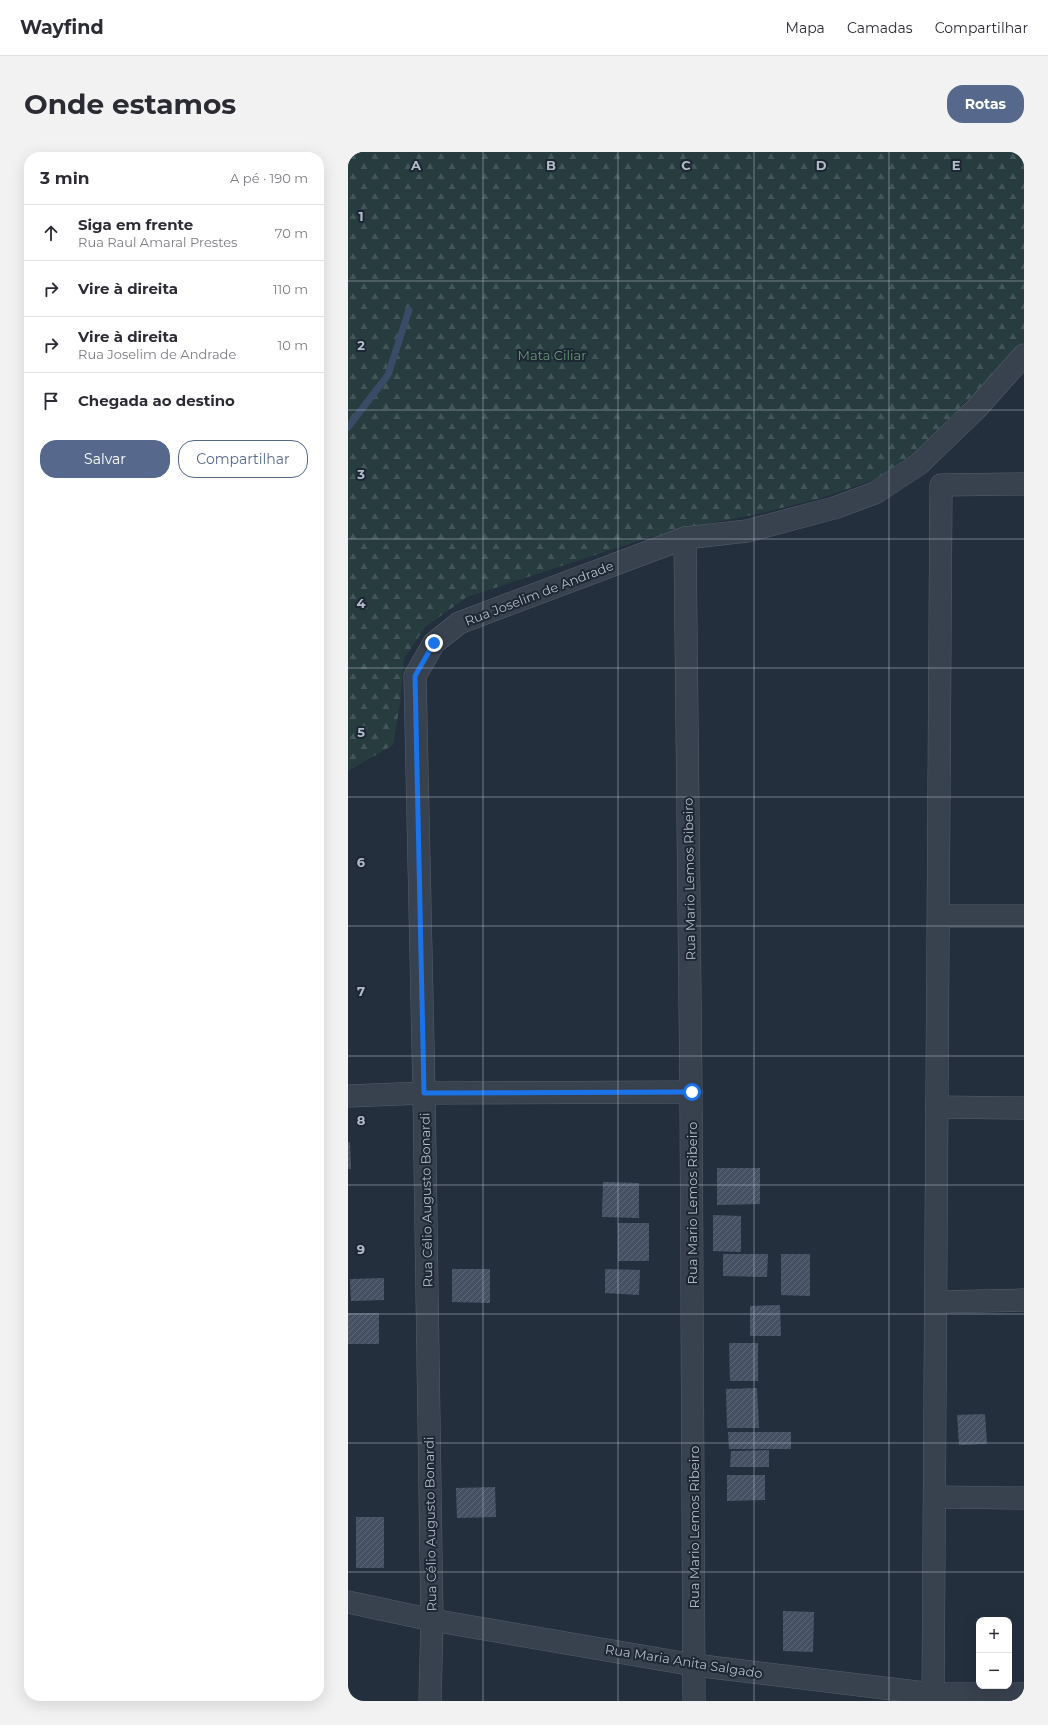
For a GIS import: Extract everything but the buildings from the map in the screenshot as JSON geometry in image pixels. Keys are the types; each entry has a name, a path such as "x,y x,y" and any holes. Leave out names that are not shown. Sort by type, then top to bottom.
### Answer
{"street":[{"name":"Rua Joselim de Andrade","path":"415,676 434,643 459,623 685,538 747,531 834,508 875,494 919,464 976,409 1024,355"},
{"path":"933,1698 941,485 1024,484"},
{"name":"Rua Mario Lemos Ribeiro","path":"685,538 692,1092 694,1701"},
{"name":"Rua Célio Augusto Bonardi","path":"415,676 424,1093 432,1620 430,1701"},
{"path":"938,916 1024,916"},
{"path":"348,1096 424,1093 692,1092"},
{"path":"937,1108 1024,1108"},
{"path":"936,1302 1024,1300"},
{"path":"935,1497 1024,1498"},
{"name":"Rua Maria Anita Salgado","path":"348,1602 432,1620 694,1665 933,1698 1024,1694"}],"green space":[{"name":"Mata Ciliar","path":"348,152 1024,152 1024,342 920,449 874,480 818,499 753,515 694,526 644,539 467,597 425,627 404,659 400,704 393,745 348,771"}],"waterway":[{"path":"348,427 388,375 409,310"}],"route":[{"path":"434,643 415,676 424,1093 692,1092"}]}
